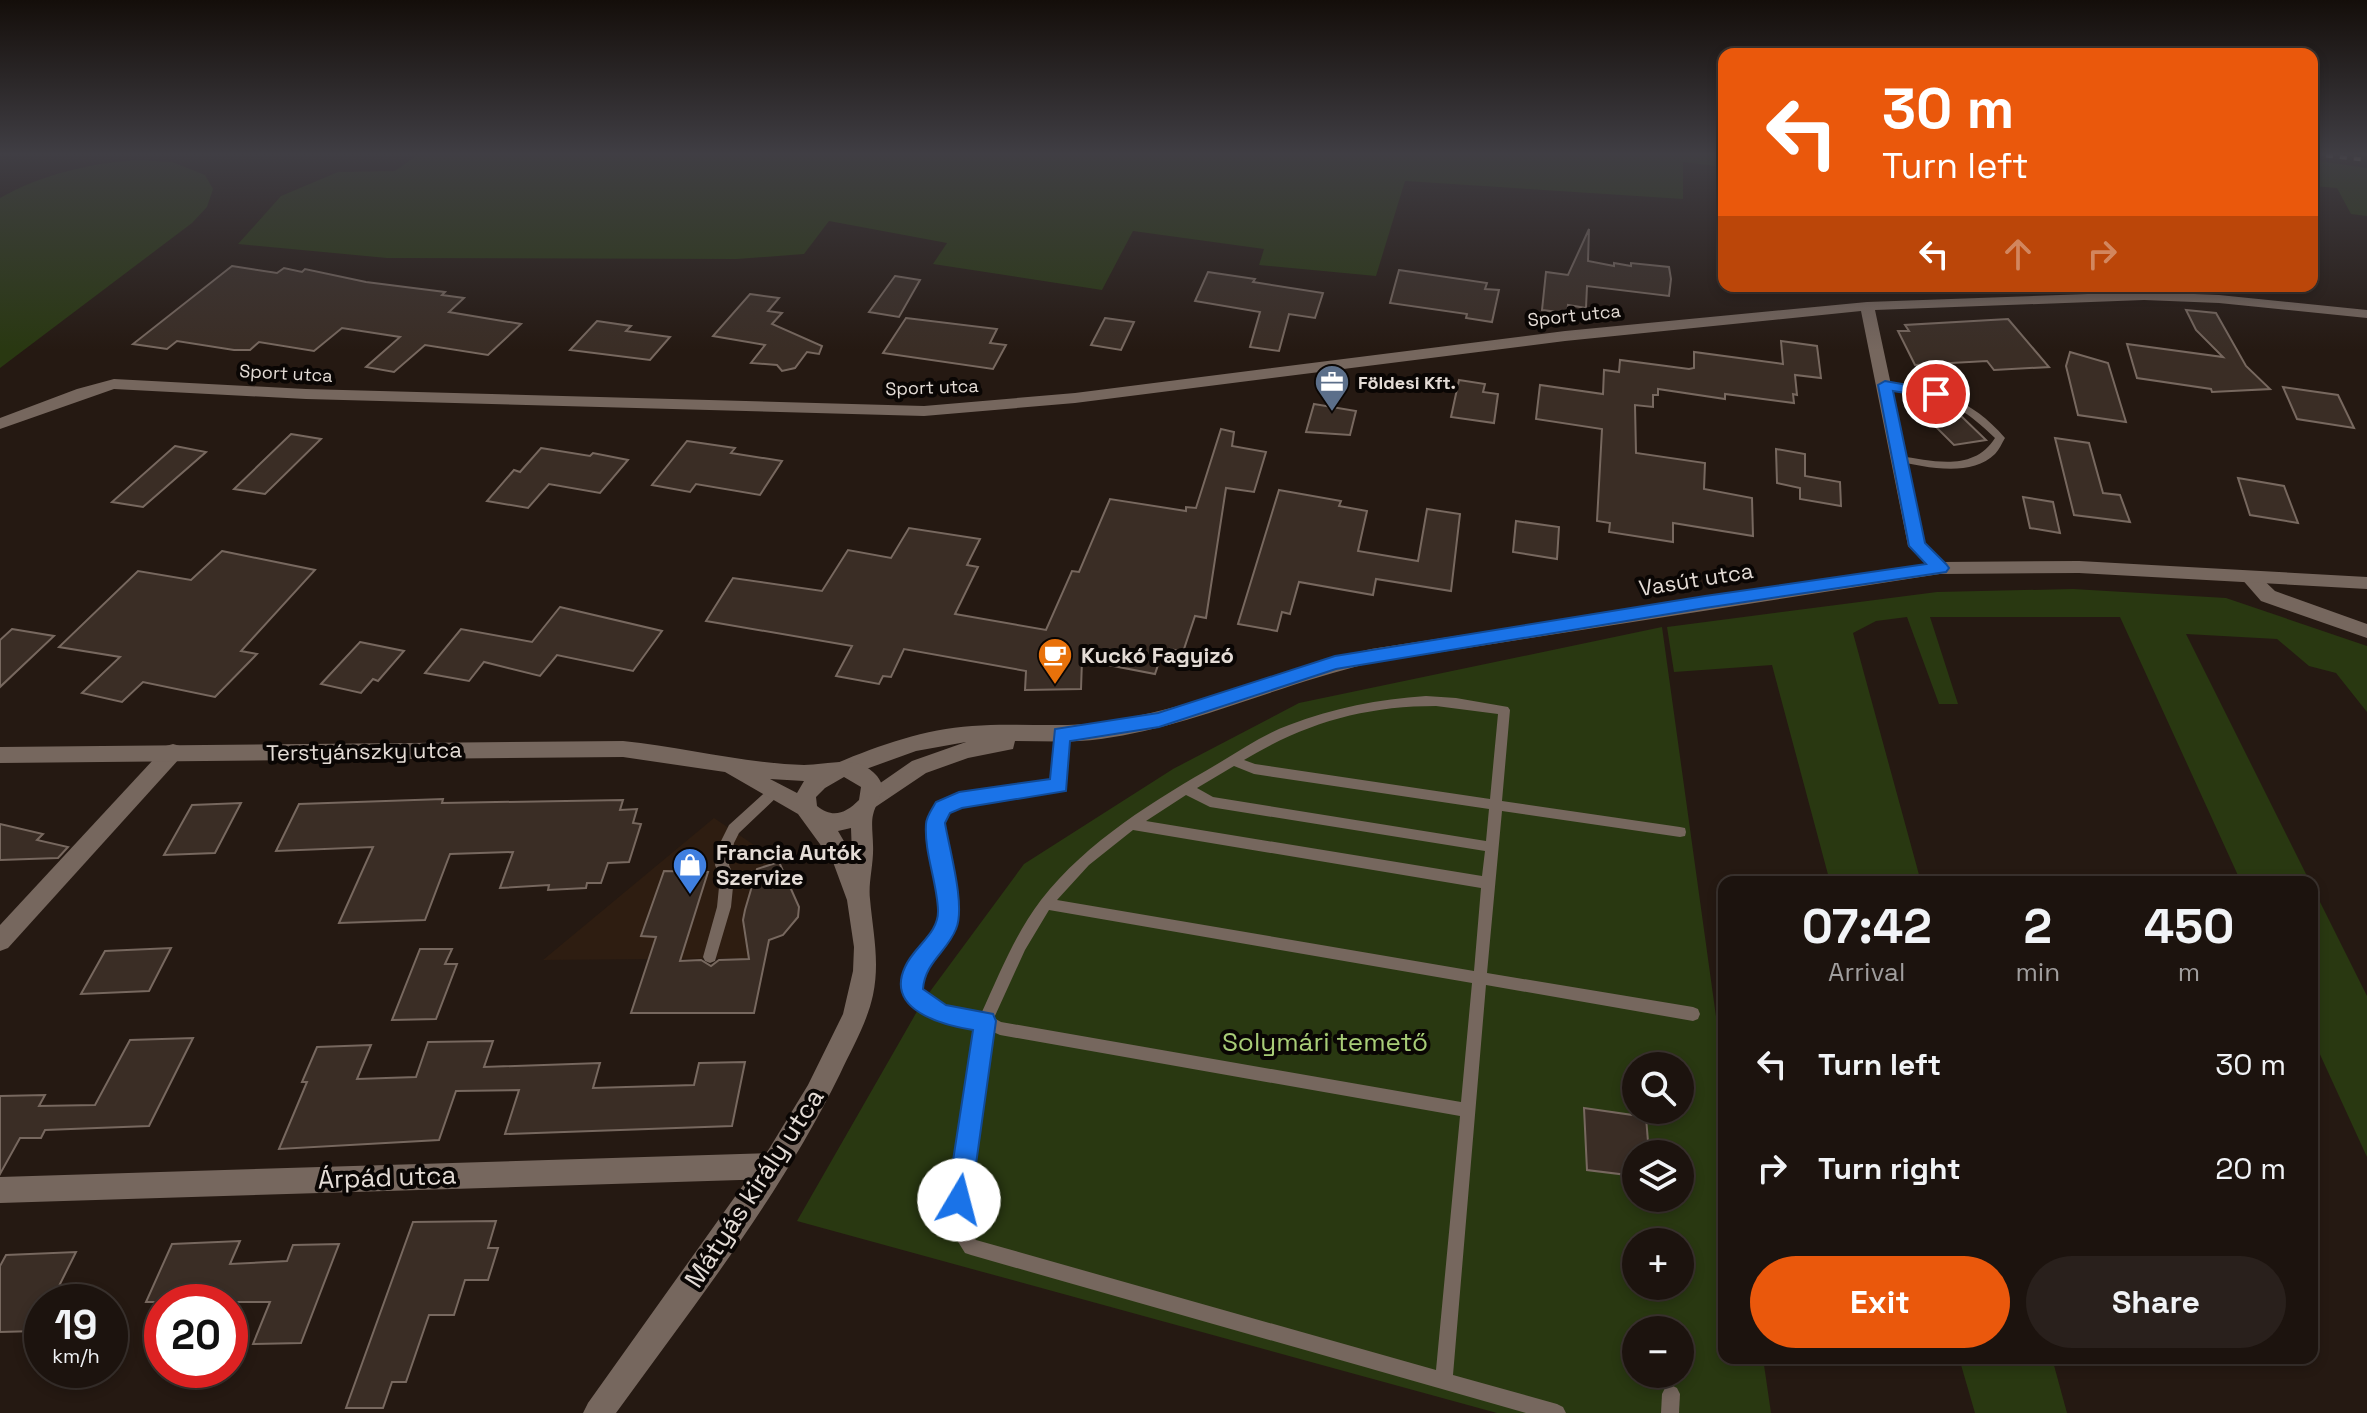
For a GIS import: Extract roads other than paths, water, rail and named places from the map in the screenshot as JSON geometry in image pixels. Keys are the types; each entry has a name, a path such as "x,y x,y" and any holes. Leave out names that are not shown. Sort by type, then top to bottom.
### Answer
{"street":[{"name":"Sport utca","path":"0,424 83,392 114,384 320,395 924,411 1075,398 1565,336 1867,306 2144,296 2219,299 2367,314"},
{"path":"1867,306 1917,546 1940,568"},
{"name":"Vasút utca","path":"867,807 919,767 967,750 1159,720 1295,675 1359,658 1862,577 1940,568 2023,566 2367,583"},
{"path":"2249,577 2268,596 2367,631"},
{"name":"Vasút utca","path":"835,771 874,755 957,735 1053,735"},
{"name":"Terstyánszky utca","path":"0,755 623,749 673,753 727,766 835,771"},
{"path":"0,941 173,752"},
{"name":"Terstyánszky utca","path":"727,766 811,813"},
{"path":"835,771 858,771 868,778 873,789 867,807 847,821 830,823 811,813 806,795 813,782 835,771"},
{"name":"Mátyás király utca","path":"858,896 867,807"},
{"name":"Mátyás király utca","path":"598,1413 774,1166 814,1100 852,1020 861,993 866,938 858,896 838,844 811,813"},
{"name":"Árpád utca","path":"0,1190 774,1166"}],"lane":[{"path":"1885,385 1954,398 1975,411 2000,438 1997,446 1982,460 1957,466 1900,459"},
{"path":"1444,1381 1504,710 1429,701 1385,705 1328,716 1288,730 1186,788 1131,824 1105,842 1070,874 1027,930 985,1021 955,1224 971,1247 1444,1381 1557,1413"},
{"path":"1053,735 1059,785 959,800 942,808 935,823 948,909 947,927 914,970 912,993 941,1015 985,1021 1000,1028 1468,1110"},
{"path":"1234,761 1254,769 1680,832"},
{"path":"1186,788 1210,802 1492,847"},
{"path":"710,957 724,907 727,877 722,865 727,843 734,829 775,791"},
{"path":"1131,824 1488,883"},
{"path":"1046,904 1693,1014"},
{"path":"1670,1413 1671,1394"}],"place":[{"name":"Földesi Kft.","path":"1332,413"},
{"name":"Kuckó Fagyizó","path":"1055,686"},
{"name":"Francia Autók Szervize","path":"690,896"}],"park label":[{"name":"Solymári temető","path":"1325,1042"}]}
